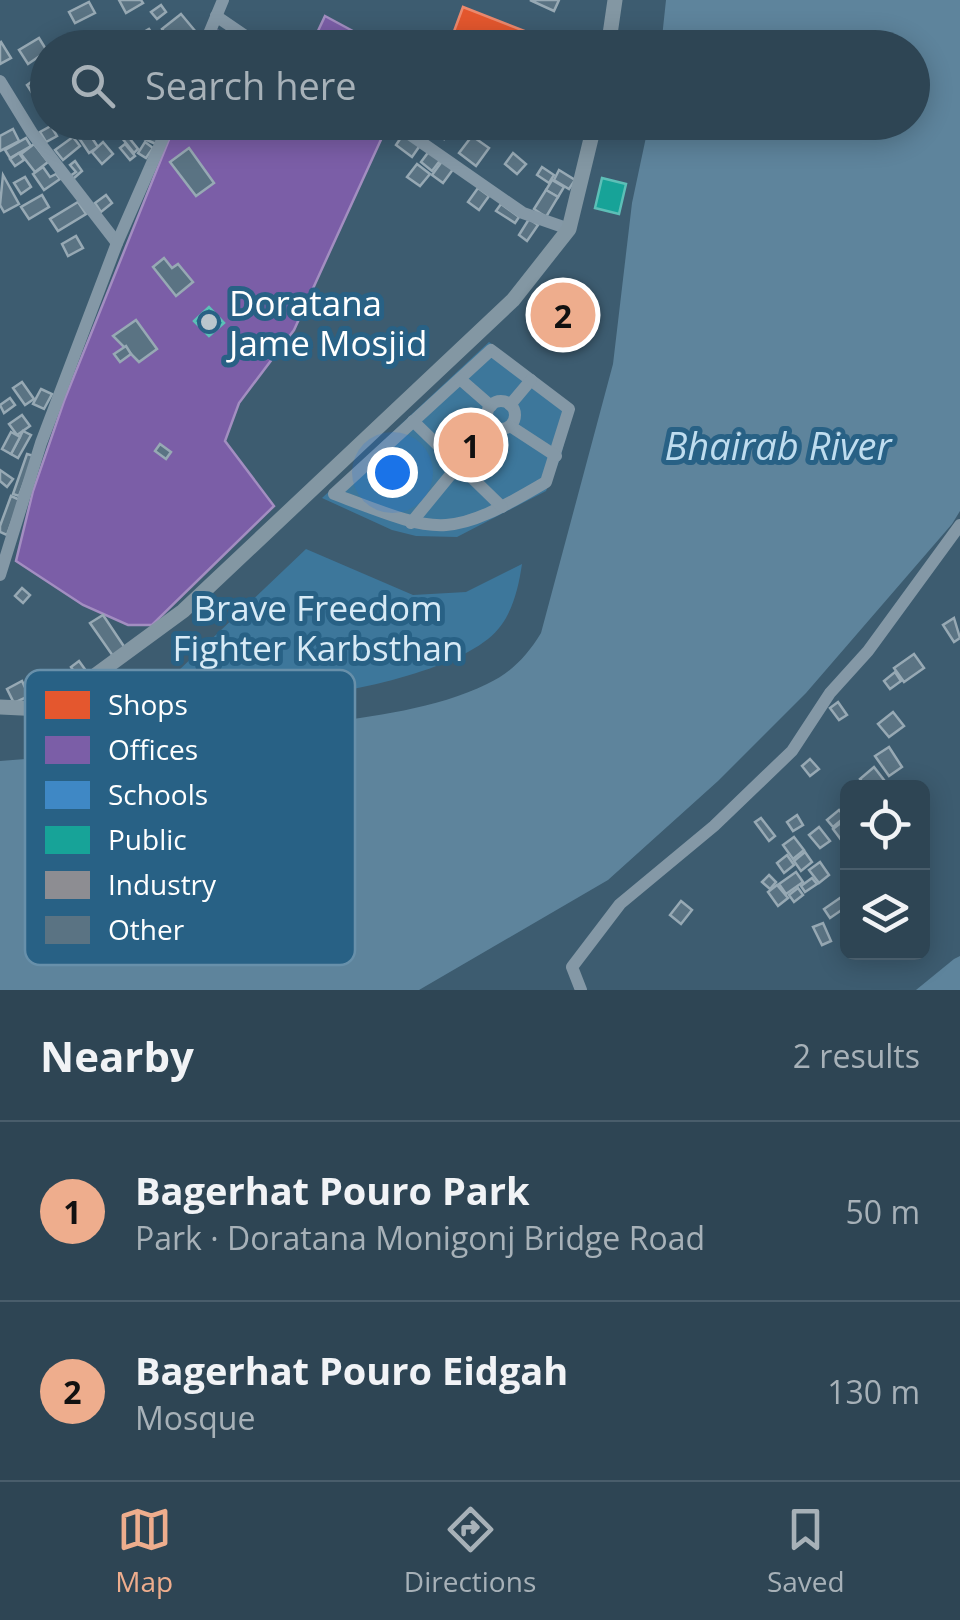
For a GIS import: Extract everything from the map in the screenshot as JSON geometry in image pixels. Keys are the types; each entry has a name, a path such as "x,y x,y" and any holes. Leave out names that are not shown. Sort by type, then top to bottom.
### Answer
{"main road":[{"path":"611,30 616,0"},
{"path":"102,670 182,611 513,300 569,229 591,140"},
{"path":"0,708 25,709"}],"street":[{"path":"210,30 223,0"},
{"path":"216,16 236,30"},
{"path":"0,81 30,130"},
{"path":"37,140 116,243"},
{"path":"0,576 41,443 116,243 162,140"},
{"path":"418,140 523,213 569,229"},
{"path":"491,350 569,409 546,482 461,526 410,523 334,494 460,380 491,350"},
{"path":"460,380 491,406"},
{"path":"510,404 531,380"},
{"path":"491,406 510,404 515,412 510,426"},
{"path":"491,406 488,418 493,426"},
{"path":"413,421 502,507"},
{"path":"410,523 493,426 510,426 556,456"},
{"path":"581,990 572,974 575,959 600,928 620,904 714,826 792,750 830,693 868,650 960,526"}],"green space":[{"path":"489,342 573,407 560,459 546,491 457,537 416,536 392,530 322,498"},
{"name":"Brave Freedom Fighter Karbsthan","path":"306,549 413,595 466,592 522,564 516,595 496,632 462,655 429,669 355,689 355,670 179,670"}],"water":[{"name":"Bhairab River","path":"666,0 960,0 960,511 952,524 806,693 718,781 608,880 419,990 0,990 0,761 25,759 25,965 355,965 355,719 447,700 496,680 511,669 541,633 613,364 632,203 645,140 930,140 930,30 663,30"},
{"path":"960,956 960,990 916,990 954,959"}],"building: Shops":[{"path":"463,7 522,30 454,30"}],"building: Offices":[{"path":"325,16 351,30 318,30"},
{"path":"169,140 381,140 294,330 239,403 225,441 274,506 152,625 128,625 83,605 16,561 33,491 64,401"}],"building: Public":[{"path":"602,178 626,184 619,214 595,208"},
{"name":"Doratana Jame Mosjid","path":"209,307 224,323 209,336 194,321"}],"building: Other":[{"path":"119,0 141,0 143,3 126,13"},
{"path":"530,0 559,0 554,11"},
{"path":"89,2 95,13 75,23 69,12"},
{"path":"161,5 166,12 157,19 151,12"},
{"path":"181,14 194,30 163,30"},
{"path":"0,43 11,58 0,64"},
{"path":"30,43 30,63 28,64 19,50"},
{"path":"13,129 19,141 0,151 0,136"},
{"path":"26,138 31,146 10,158 5,150"},
{"path":"69,140 75,140 80,146 63,160 55,150"},
{"path":"80,140 93,140 98,147 89,153"},
{"path":"124,140 131,140 138,149 134,153"},
{"path":"399,140 421,144 412,157 396,145"},
{"path":"469,140 478,140 489,148 476,166 459,153"},
{"path":"103,142 113,154 102,164 92,152"},
{"path":"145,142 153,148 146,158 138,153"},
{"path":"34,144 48,162 35,172 21,154"},
{"path":"125,144 135,156 130,160 120,148"},
{"path":"189,148 214,183 196,196 170,162"},
{"path":"430,150 442,158 432,171 421,162"},
{"path":"19,153 24,160 15,166 10,159"},
{"path":"513,153 526,164 517,174 505,164"},
{"path":"443,160 454,168 443,183 432,175"},
{"path":"75,161 82,171 73,179 70,176 76,172 70,165"},
{"path":"417,164 430,174 420,186 407,177"},
{"path":"43,167 50,177 56,174 60,179 44,190 33,174"},
{"path":"542,167 554,175 549,183 537,175"},
{"path":"559,170 575,180 569,189 554,180"},
{"path":"3,175 19,204 4,212 0,205"},
{"path":"25,177 31,187 21,194 14,183"},
{"path":"552,180 564,187 558,197 546,190"},
{"path":"478,188 489,196 479,210 468,202"},
{"path":"546,190 558,197 546,217 534,209"},
{"path":"42,195 49,207 29,219 21,207"},
{"path":"106,195 112,203 101,212 95,203"},
{"path":"78,202 86,214 58,231 50,219"},
{"path":"501,204 519,217 515,223 496,211"},
{"path":"529,219 538,225 527,241 519,235"},
{"path":"76,236 83,248 68,256 62,244"},
{"path":"164,258 172,268 178,264 193,282 176,296 153,267"},
{"path":"136,320 157,349 139,362 113,336"},
{"path":"126,346 131,354 120,362 114,354"},
{"path":"22,382 34,399 25,405 13,388"},
{"path":"41,389 52,394 44,409 33,404"},
{"path":"10,398 15,405 4,413 0,405"},
{"path":"22,415 30,426 17,435 9,424"},
{"path":"23,431 31,435 18,458 11,454"},
{"path":"11,432 20,437 11,454 2,449"},
{"path":"160,444 171,452 166,459 155,451"},
{"path":"27,454 34,456 19,496 13,494"},
{"path":"0,470 13,479 7,487 0,481"},
{"path":"11,496 20,500 7,535 0,532 0,526"},
{"path":"22,588 30,595 23,603 15,596"},
{"path":"103,615 125,648 113,656 90,623"},
{"path":"954,618 960,638 954,642 943,625"},
{"path":"914,654 924,668 904,682 894,668"},
{"path":"79,661 85,670 73,670 71,667"},
{"path":"895,672 901,681 890,689 884,681"},
{"path":"22,681 25,698 14,703 7,689"},
{"path":"838,702 847,715 839,720 830,708"},
{"path":"893,712 904,726 889,737 878,724"},
{"path":"889,747 902,767 889,776 875,756"},
{"path":"810,759 819,769 810,776 802,766"},
{"path":"874,767 884,780 861,780"},
{"path":"840,811 840,821 833,827 827,820"},
{"path":"797,815 803,825 793,831 787,822"},
{"path":"761,818 775,836 769,841 755,822"},
{"path":"819,827 830,841 820,848 809,835"},
{"path":"794,837 804,850 793,859 783,845"},
{"path":"805,852 812,862 801,871 794,861"},
{"path":"787,855 794,865 784,873 777,863"},
{"path":"820,862 829,875 819,883 809,870"},
{"path":"796,872 803,882 786,894 779,884"},
{"path":"769,875 776,882 770,889 762,882"},
{"path":"812,878 817,884 805,892 801,886"},
{"path":"777,885 788,898 778,906 768,892"},
{"path":"798,888 803,895 794,902 789,895"},
{"path":"840,898 840,911 830,918 824,909"},
{"path":"681,901 692,910 681,924 670,915"},
{"path":"823,923 831,941 822,945 813,927"}],"place":[{"name":"Bagerhat Pouro Eidgah","path":"563,315"},
{"name":"Doratana Jame Mosjid","path":"209,322"},
{"name":"Bagerhat Pouro Park","path":"471,445"}]}
